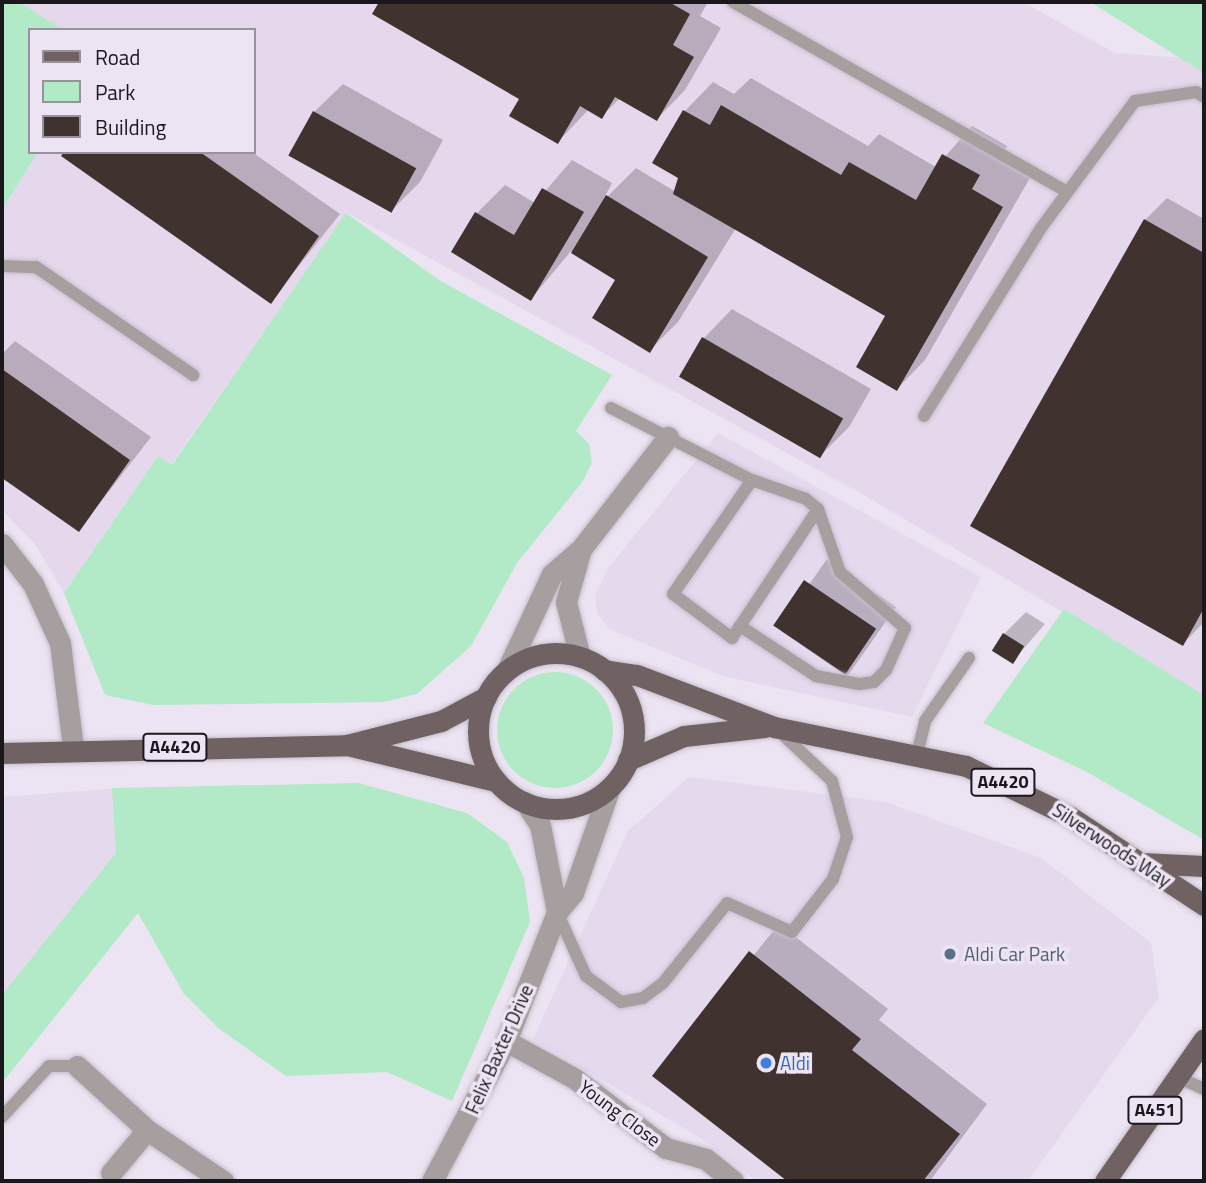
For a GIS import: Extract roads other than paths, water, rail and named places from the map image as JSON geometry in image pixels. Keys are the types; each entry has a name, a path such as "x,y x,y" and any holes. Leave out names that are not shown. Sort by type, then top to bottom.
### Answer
{"main road":[{"path":"541,654 580,657 604,670 631,712 628,760 610,787 576,806 525,802 496,780 479,740 486,697 507,670 541,654"},
{"name":"Silverwoods Way","path":"604,670 637,675 774,727 917,754 1029,793 1204,905"},
{"name":"A4420","path":"348,746 441,721 486,697"},
{"name":"Silverwoods Way","path":"628,760 684,736 774,727"},
{"name":"A4420","path":"2,753 73,748 348,746 496,780"},
{"path":"1139,862 1204,866"},
{"name":"A451","path":"1105,1181 1204,1039"}],"street":[{"path":"507,670 552,573 581,549 668,437"},
{"path":"2,544 33,584 60,643 73,748"},
{"path":"580,657 566,602 581,549"},
{"name":"Felix Baxter Drive","path":"432,1181 506,1041 558,912 573,893 610,787"},
{"path":"525,802 540,825 558,912"},
{"name":"Young Close","path":"506,1041 574,1078 666,1148 706,1158 733,1181"},
{"path":"77,1066 146,1130 223,1181"},
{"path":"110,1177 146,1130"}],"lane":[{"path":"733,2 1068,192"},
{"path":"923,416 1068,192 1135,101 1196,92 1204,97"},
{"path":"2,266 36,267 193,375"},
{"path":"611,408 752,480 818,509 840,572 905,628 886,670 874,682 859,684 816,676 740,626"},
{"path":"752,480 673,594 732,638 818,509"},
{"path":"917,754 925,721 969,658"},
{"path":"558,912 586,976 621,1002 643,998 663,983 727,903 792,932 841,865 845,820 820,765 774,727"},
{"path":"2,1117 49,1066 77,1066"},
{"path":"1178,1077 1204,1089"}],"place":[{"name":"Aldi Car Park","path":"950,954"},
{"name":"Aldi","path":"766,1063"}]}
